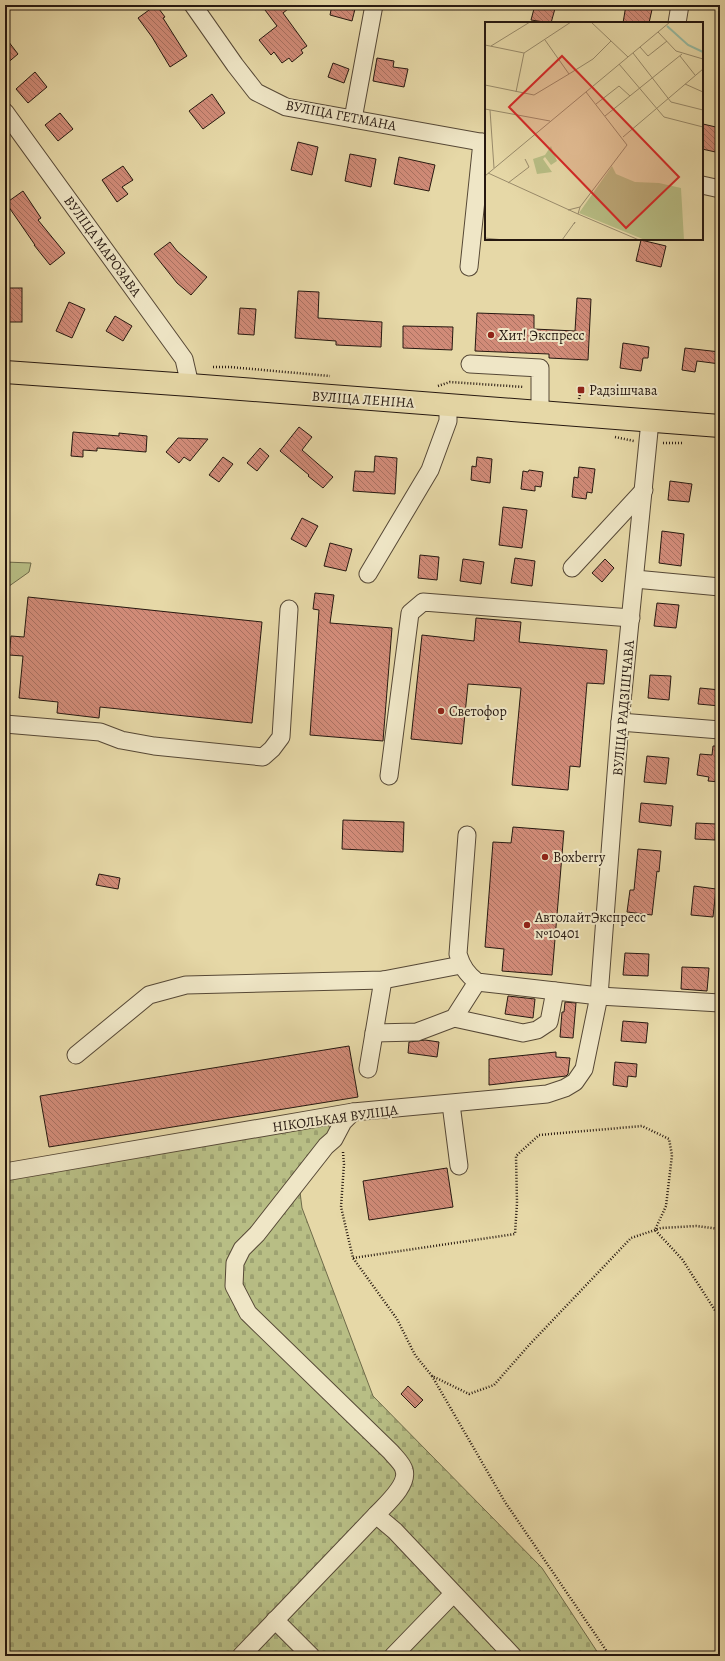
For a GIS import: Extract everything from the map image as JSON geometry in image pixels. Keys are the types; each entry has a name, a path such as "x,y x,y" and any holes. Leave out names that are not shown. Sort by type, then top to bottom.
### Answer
{"main road":[{"name":"ВУЛІЦА ЛЕНІНА","path":"5,372 720,426"}],"street":[{"name":"ВУЛІЦА ГЕТМАНА","path":"193,5 256,92 286,106 484,142"},
{"path":"353,119 374,5"},
{"path":"677,22 680,5"},
{"name":"ВУЛІЦА МАРОЗАВА","path":"5,112 184,359 190,385"},
{"path":"469,267 484,142"},
{"path":"703,185 720,189"},
{"path":"470,364 540,368 540,413"},
{"path":"368,574 430,470 448,421 448,405"},
{"name":"ВУЛІЦА РАДЗІШЧАВА","path":"599,996 620,722 636,579 650,421"},
{"path":"572,568 644,490"},
{"path":"636,579 720,587"},
{"path":"389,776 410,613 423,602 631,618"},
{"path":"5,724 100,732 121,740 154,746 263,757 272,749 281,737 289,609"},
{"path":"620,722 720,730"},
{"path":"466,835 458,954 461,965 468,975 477,982 599,996 720,1003 720,998"},
{"path":"76,1055 149,995 186,985 383,980 461,965"},
{"path":"368,1069 383,980"},
{"path":"454,1018 477,982"},
{"path":"374,1033 417,1032 454,1018 523,1033 537,1030 549,1022 555,991"},
{"name":"НІКОЛЬКАЯ ВУЛІЦА","path":"5,1172 353,1112 547,1094 565,1088 575,1082 584,1069 599,996"},
{"path":"451,1104 458,1166"},
{"path":"241,1656 376,1515 400,1489 404,1480 404,1470 391,1452 248,1313 234,1286 235,1263 242,1249 257,1234 326,1146 334,1139 343,1122 353,1112"},
{"path":"376,1515 395,1531 512,1656"},
{"path":"393,1656 453,1594"},
{"path":"275,1620 311,1656"}],"path":[{"path":"352,1258 515,1234 517,1203 516,1156 539,1135 642,1126 669,1139 672,1155 666,1206 655,1230"},
{"path":"340,1127 344,1164 341,1206 352,1258 396,1319 415,1355 432,1376 505,1502 610,1656"},
{"path":"432,1376 469,1394 494,1385 531,1343 631,1238 661,1228 696,1226 720,1229"},
{"path":"655,1230 682,1259 720,1318"}],"green space":[{"path":"5,562 31,563 29,572 5,589"},
{"path":"328,1124 334,1139 300,1192 302,1208 373,1396 542,1568 600,1656 5,1656 5,1179"}],"building":[{"path":"156,5 165,17 163,18 187,56 170,67 152,37 138,18"},
{"path":"272,5 293,5 283,13 307,46 301,50 303,53 292,62 289,58 282,63 274,52 271,55 259,40 277,26 265,10"},
{"path":"332,5 356,5 352,21 330,15"},
{"path":"535,5 556,5 551,22 531,20"},
{"path":"626,5 653,5 649,22 623,22"},
{"path":"5,37 18,54 5,65"},
{"path":"377,58 394,61 393,67 408,69 404,87 373,81"},
{"path":"333,63 349,69 344,83 328,77"},
{"path":"35,72 47,87 28,103 16,89"},
{"path":"212,94 225,113 203,129 189,111"},
{"path":"60,113 73,129 58,141 45,125"},
{"path":"703,124 720,128 720,153 703,149"},
{"path":"298,142 318,147 312,175 291,170"},
{"path":"350,154 376,159 371,187 345,181"},
{"path":"399,157 435,165 429,191 394,184"},
{"path":"123,166 133,180 122,187 128,194 117,202 102,180"},
{"path":"23,191 41,218 38,220 65,253 50,265 34,245 6,203"},
{"path":"641,240 666,246 661,267 636,261"},
{"path":"170,242 177,251 207,277 191,295 177,283 154,254"},
{"path":"5,288 22,288 22,322 5,322"},
{"path":"298,291 319,292 318,318 382,322 381,347 336,345 336,341 295,338"},
{"path":"577,298 591,299 588,360 549,358 549,354 475,351 477,313 534,315 534,329 575,331"},
{"path":"69,302 85,309 72,338 56,331"},
{"path":"240,308 256,309 254,335 238,334"},
{"path":"115,316 132,326 123,341 106,331"},
{"path":"403,326 453,327 452,350 403,348"},
{"path":"623,343 649,347 648,358 643,358 641,371 620,368"},
{"path":"685,348 720,352 720,364 697,361 695,372 682,370"},
{"path":"299,427 312,437 302,450 333,477 323,488 280,451"},
{"path":"73,432 119,436 119,433 147,436 146,452 97,448 97,451 83,450 83,457 71,456"},
{"path":"178,438 208,439 190,461 184,457 179,463 166,452"},
{"path":"260,448 269,456 257,471 247,463"},
{"path":"375,456 397,458 395,494 353,491 355,471 374,472"},
{"path":"223,457 233,464 219,482 209,475"},
{"path":"477,457 492,459 490,483 471,480 472,466 476,467"},
{"path":"579,467 595,469 592,493 587,492 586,499 572,497 574,477 578,478"},
{"path":"529,470 543,472 541,487 535,486 535,491 521,489 523,471 528,472"},
{"path":"670,481 692,484 689,502 668,500"},
{"path":"503,507 527,510 522,548 499,545"},
{"path":"302,518 318,526 306,547 291,539"},
{"path":"662,531 684,534 681,566 659,563"},
{"path":"330,543 352,549 346,571 324,566"},
{"path":"420,555 439,557 437,580 418,578"},
{"path":"515,558 535,561 532,586 511,583"},
{"path":"463,559 484,562 481,584 460,581"},
{"path":"605,559 614,568 602,582 592,573"},
{"path":"315,593 334,595 330,623 392,628 383,741 310,735 319,610 313,609"},
{"path":"28,597 262,622 252,723 100,707 99,718 57,713 58,702 19,698 23,656 9,655 11,636 24,637"},
{"path":"657,603 679,605 676,628 654,626"},
{"path":"476,618 521,622 519,642 607,650 604,684 587,683 580,767 570,766 568,790 512,785 521,688 468,684 462,744 411,739 422,635 474,641"},
{"path":"650,675 671,676 669,700 648,698"},
{"path":"700,688 720,690 720,706 698,704"},
{"path":"713,746 720,746 720,782 708,781 709,777 697,775 700,754 712,755"},
{"path":"647,756 669,758 666,784 644,782"},
{"path":"641,803 673,806 671,826 639,822"},
{"path":"343,820 404,822 403,852 342,849"},
{"path":"696,823 716,824 715,840 695,839"},
{"path":"513,827 564,831 552,975 502,971 504,949 485,947 493,842 511,843"},
{"path":"638,849 661,851 652,915 627,912 630,890 634,890"},
{"path":"99,874 120,878 118,889 96,885"},
{"path":"694,886 716,889 713,917 691,915"},
{"path":"625,953 649,954 648,976 623,975"},
{"path":"682,967 709,968 707,991 681,989"},
{"path":"508,996 535,999 533,1018 505,1014"},
{"path":"565,1002 576,1003 573,1038 560,1037 562,1012 564,1012"},
{"path":"623,1021 648,1023 646,1043 621,1041"},
{"path":"425,1040 439,1042 437,1057 408,1053 409,1042"},
{"path":"349,1046 358,1097 49,1147 40,1096"},
{"path":"556,1052 556,1057 570,1058 568,1074 566,1076 489,1085 489,1059"},
{"path":"615,1062 637,1064 636,1077 628,1076 627,1087 613,1085"},
{"path":"447,1168 453,1207 369,1220 363,1181"},
{"path":"408,1386 423,1400 415,1408 401,1394"}],"place":[{"name":"Хит! Экспресс","path":"491,335"},
{"name":"Радзішчава","path":"581,390"},
{"name":"Светофор","path":"441,711"},
{"name":"Boxberry","path":"545,857"},
{"name":"АвтолайтЭкспресс №10401","path":"527,925"}]}
